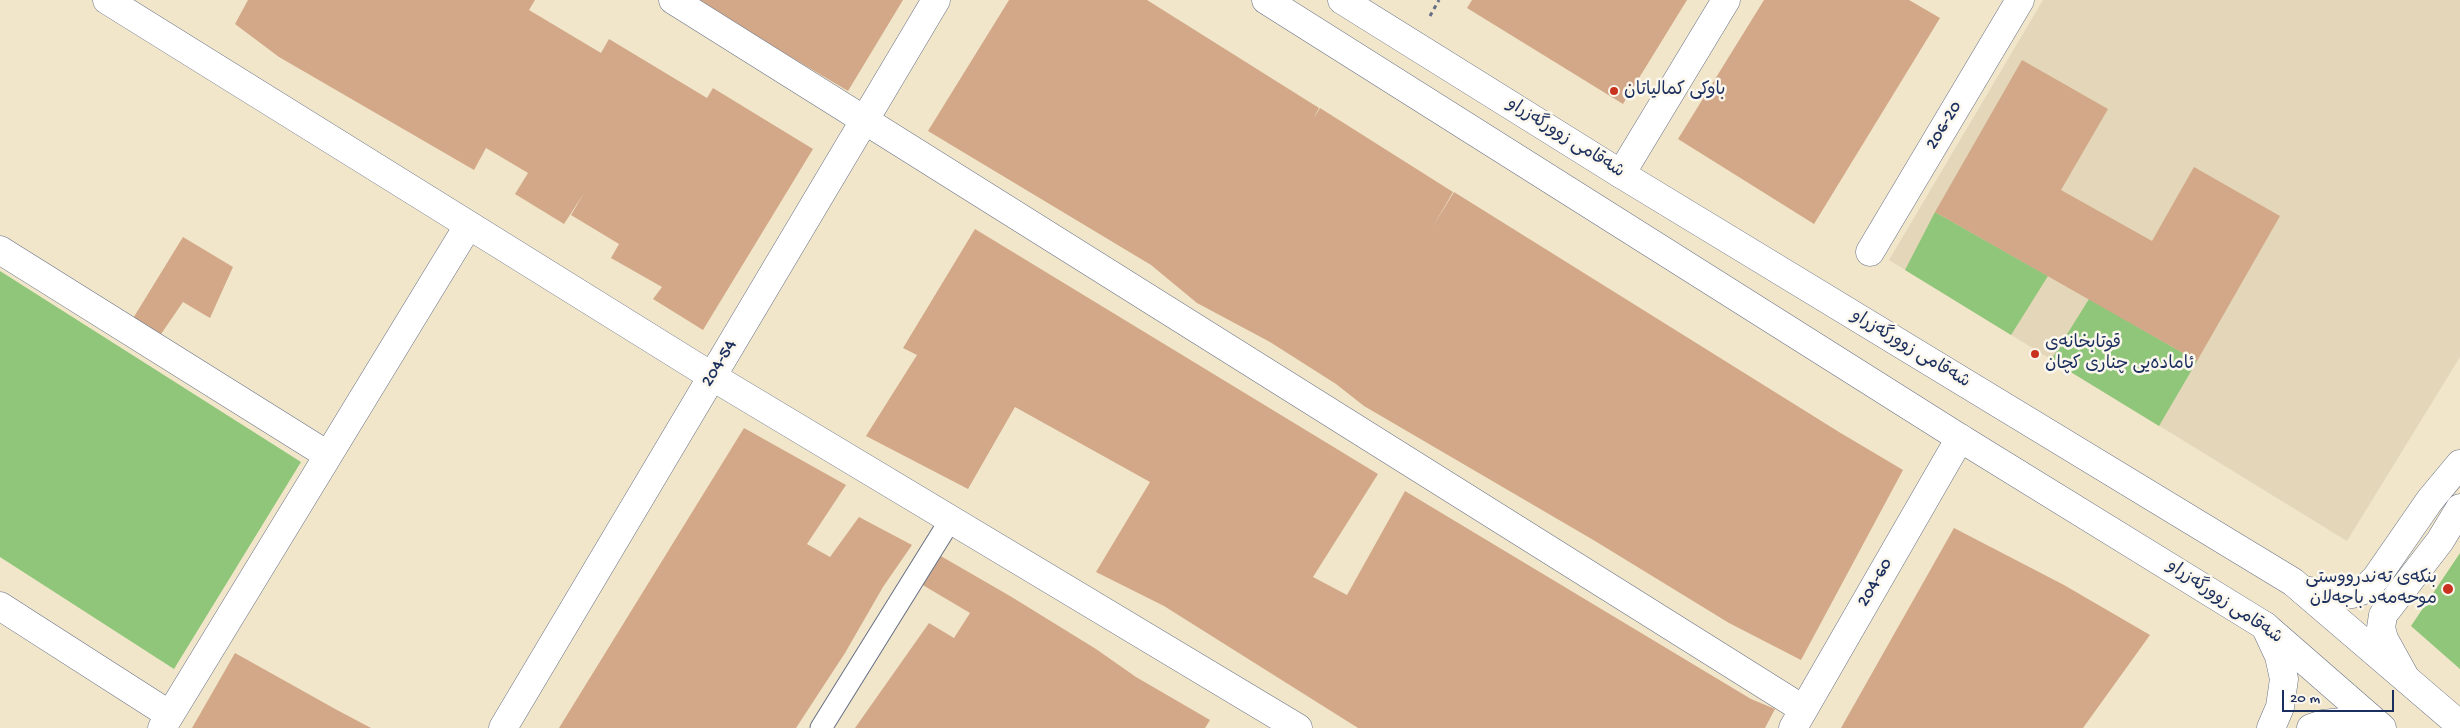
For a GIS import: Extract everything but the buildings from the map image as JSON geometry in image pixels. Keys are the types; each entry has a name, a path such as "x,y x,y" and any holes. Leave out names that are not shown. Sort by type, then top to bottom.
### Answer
{"street":[{"path":"107,0 713,377 1298,728"},
{"path":"673,0 866,119 1798,719"},
{"name":"204-54","path":"503,728 936,0"},
{"name":"شەقامی زوورگەزراو","path":"1266,0 1960,438 2265,626 2382,728"},
{"path":"1621,174 1726,0"},
{"name":"206-20","path":"1870,252 2020,0"},
{"path":"1333,42 1347,4"},
{"name":"شەقامی زوورگەزراو","path":"1347,4 1621,174 2285,577 2303,590 2460,725"},
{"path":"0,606 165,721 326,454 468,226"},
{"path":"0,250 326,454"},
{"name":"204-60","path":"1798,719 1960,438"},
{"path":"2303,590 2338,595 2352,594 2364,590 2376,578 2430,500 2460,464"},
{"path":"2407,681 2384,639 2381,628 2383,616 2440,541 2460,508"},
{"path":"2265,626 2279,656 2284,679 2280,708 2270,728"},
{"path":"2311,728 2323,724 2343,722 2377,728"}],"lane":[{"path":"821,728 951,519"}],"shaded area":[{"path":"2043,0 2460,0 2460,357 2347,541 1889,260"}],"green space":[{"path":"1935,212 2048,276 2011,335 1905,270"},
{"path":"0,271 301,462 174,669 0,557"},
{"path":"2089,299 2197,361 2159,426 2051,360"},
{"name":"بنکەی تەندرووستی موحەمەد باجەلان","path":"2460,553 2460,669 2411,626"}],"place":[{"name":"باوکی کمالیاتان","path":"1614,91"},
{"name":"قوتابخانەی ئامادەیی چناری کچان","path":"2035,354"},
{"name":"بنکەی تەندرووستی موحەمەد باجەلان","path":"2448,589"}]}
